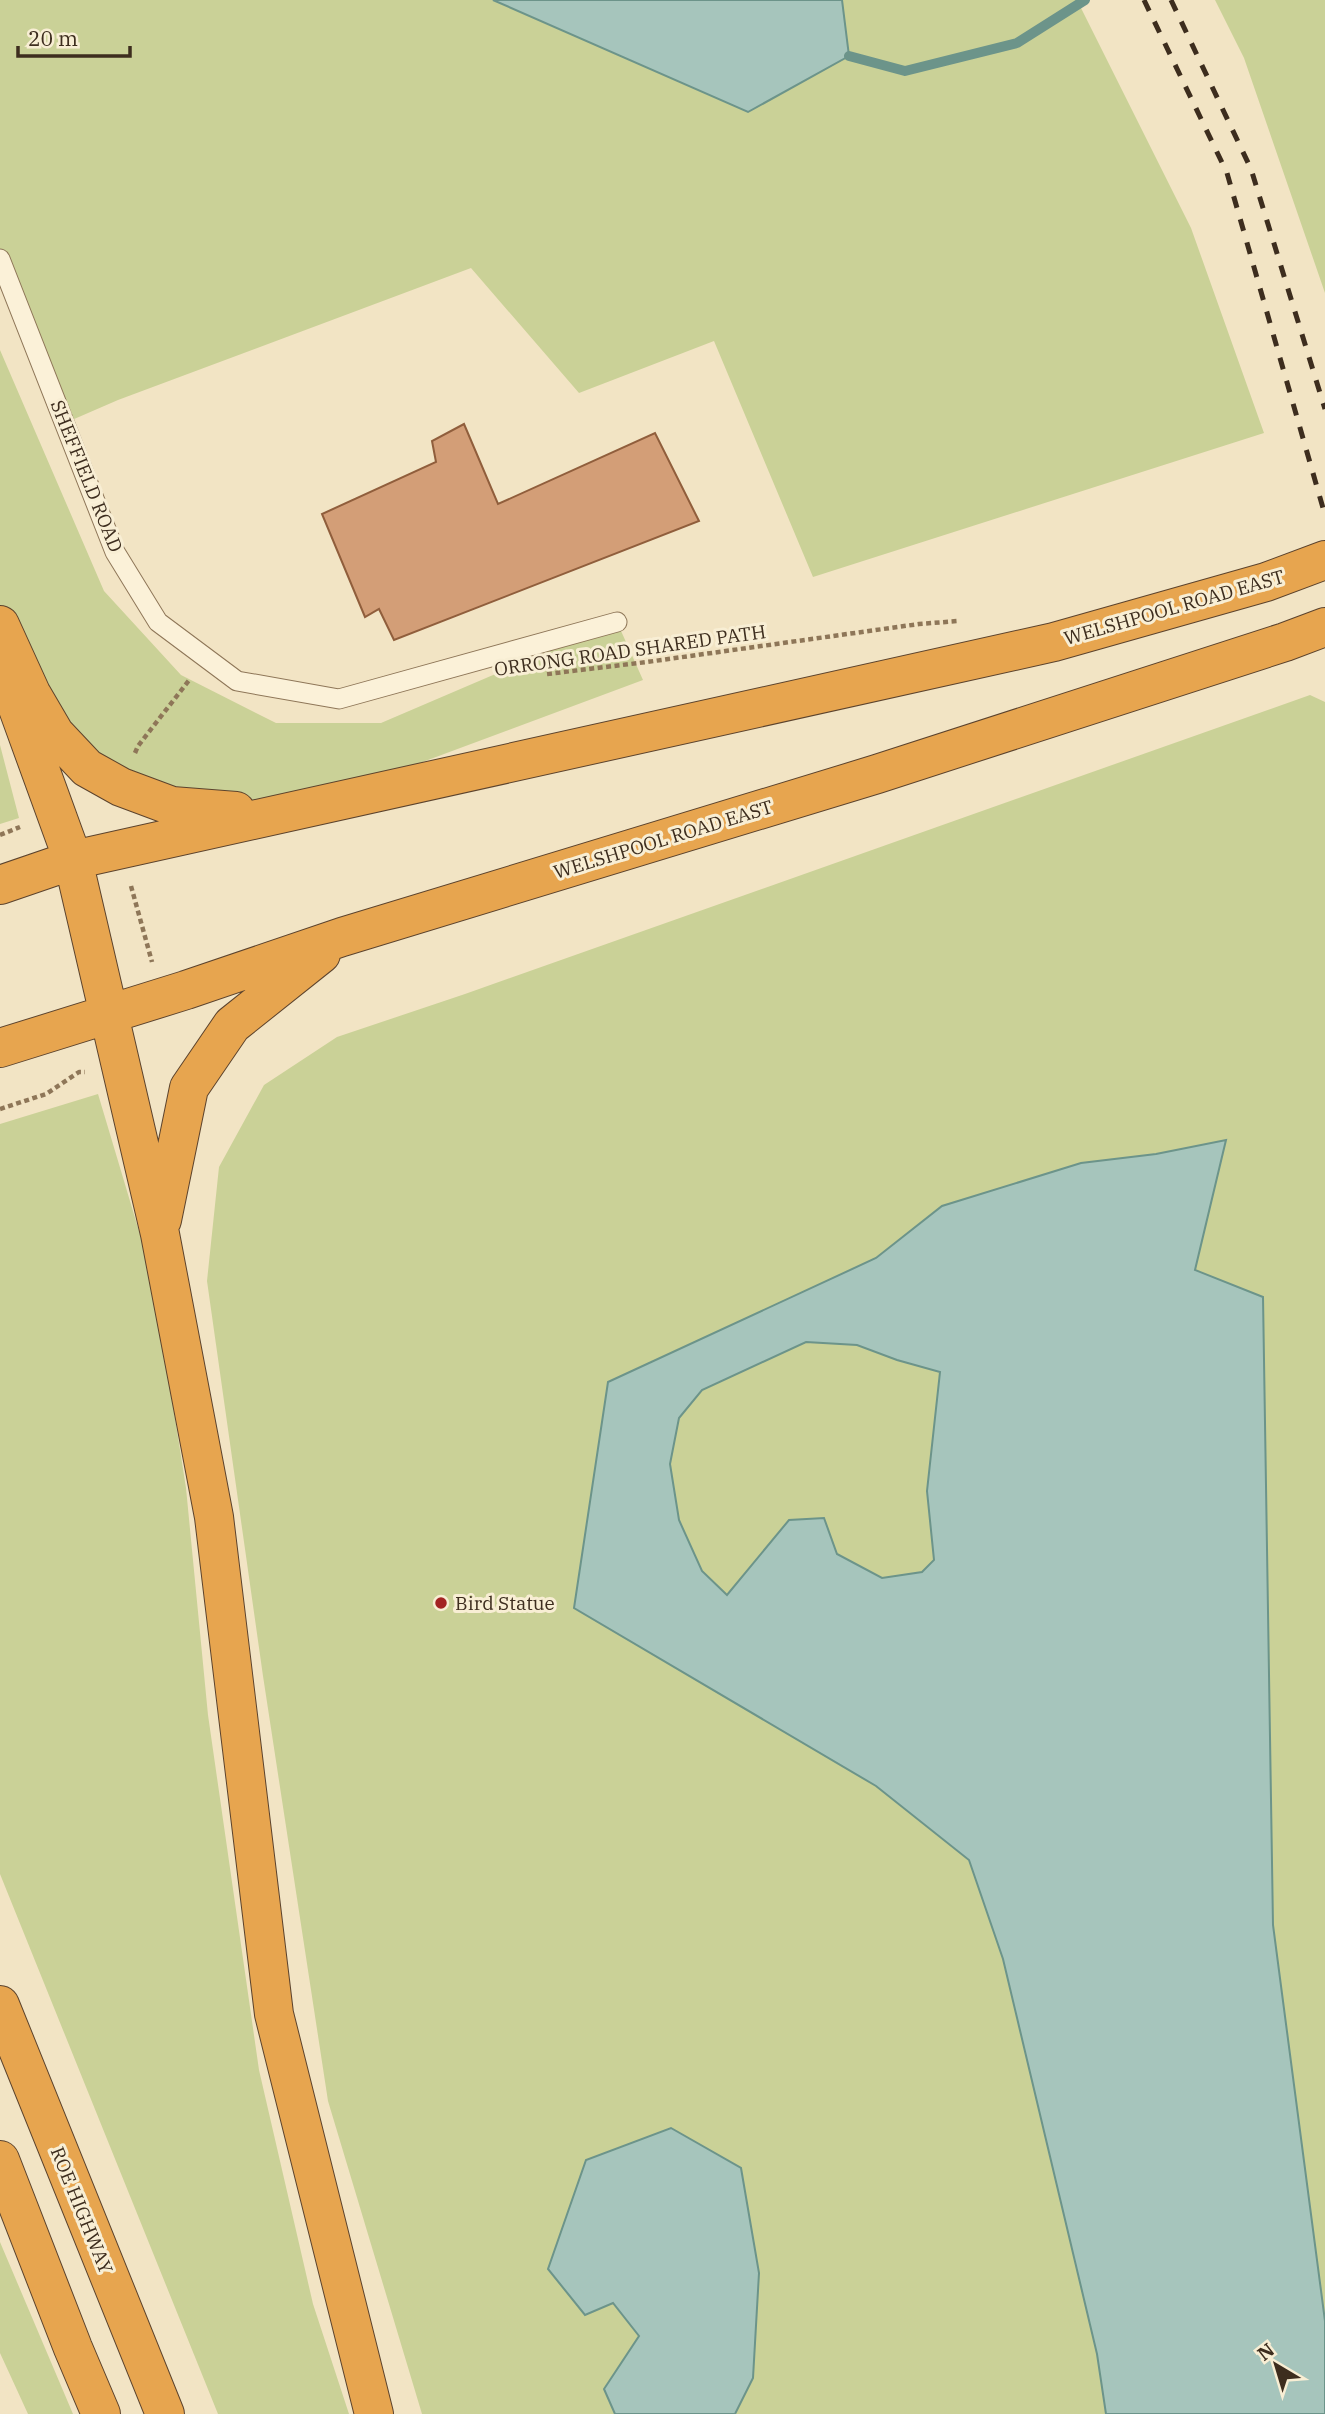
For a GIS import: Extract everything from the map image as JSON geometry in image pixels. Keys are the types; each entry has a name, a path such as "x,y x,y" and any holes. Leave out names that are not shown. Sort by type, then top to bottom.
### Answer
{"highway":[{"name":"WELSHPOOL ROAD EAST","path":"0,885 73,860 1055,642 1266,582 1325,560"},
{"path":"0,625 31,693 55,734 87,768 121,787 172,806 280,815"},
{"name":"WELSHPOOL ROAD EAST","path":"0,1048 342,937 864,778 1325,627"},
{"path":"0,659 73,860 160,1234 214,1517 274,2014 374,2414"},
{"path":"160,1234 189,1088 232,1025 342,937"},
{"name":"ROE HIGHWAY","path":"0,2004 165,2414"},
{"path":"0,2160 101,2414"}],"lane":[{"name":"SHEFFIELD ROAD","path":"0,259 115,552 158,622 237,681 339,699 617,622"}],"path":[{"name":"ORRONG ROAD SHARED PATH","path":"542,674 919,624 970,620"},
{"path":"121,787 138,746 186,683 195,678"},
{"path":"121,849 162,997"}],"green space":[{"path":"0,0 1077,0 1191,228 1264,433 813,577 714,341 579,393 471,268 118,400 65,423 0,259"},
{"path":"1215,0 1325,0 1325,293 1244,58"},
{"path":"0,350 104,591 181,675 276,723 381,723 617,622 643,680 280,815 87,768 0,625"},
{"path":"1310,695 1325,702 1325,2414 422,2414 328,2101 263,1676 207,1281 219,1167 264,1085 337,1037"},
{"path":"0,745 19,818 0,824"},
{"path":"98,1094 153,1278 186,1488 208,1715 259,2070 313,2304 349,2414 218,2414 0,1874 0,1124"},
{"path":"0,2242 73,2414 28,2414 0,2353"}],"water":[{"path":"493,0 842,0 849,56 748,112"},
{"path":"1226,1140 1195,1270 1263,1297 1273,1925 1325,2321 1325,2414 1106,2414 1097,2354 1003,1959 969,1860 876,1786 574,1608 608,1382 876,1258 942,1206 1081,1163 1156,1154","holes":["806,1342 857,1345 940,1372 927,1491 934,1560 922,1572 882,1578 837,1554 824,1518 789,1520 727,1595 702,1571 679,1520 670,1464 679,1418 702,1390"]},
{"path":"671,2128 741,2168 759,2273 753,2378 735,2414 615,2414 604,2389 639,2336 613,2303 585,2315 548,2269 586,2160"}],"building":[{"path":"464,424 498,504 655,433 699,521 394,640 379,609 365,617 322,514 436,462 432,441"}],"waterway":[{"path":"849,56 905,71 1017,43 1085,0"}],"railway":[{"path":"1144,0 1227,173 1325,515"},
{"path":"1171,0 1251,169 1325,409"}],"place":[{"name":"Bird Statue","path":"441,1603"}]}
